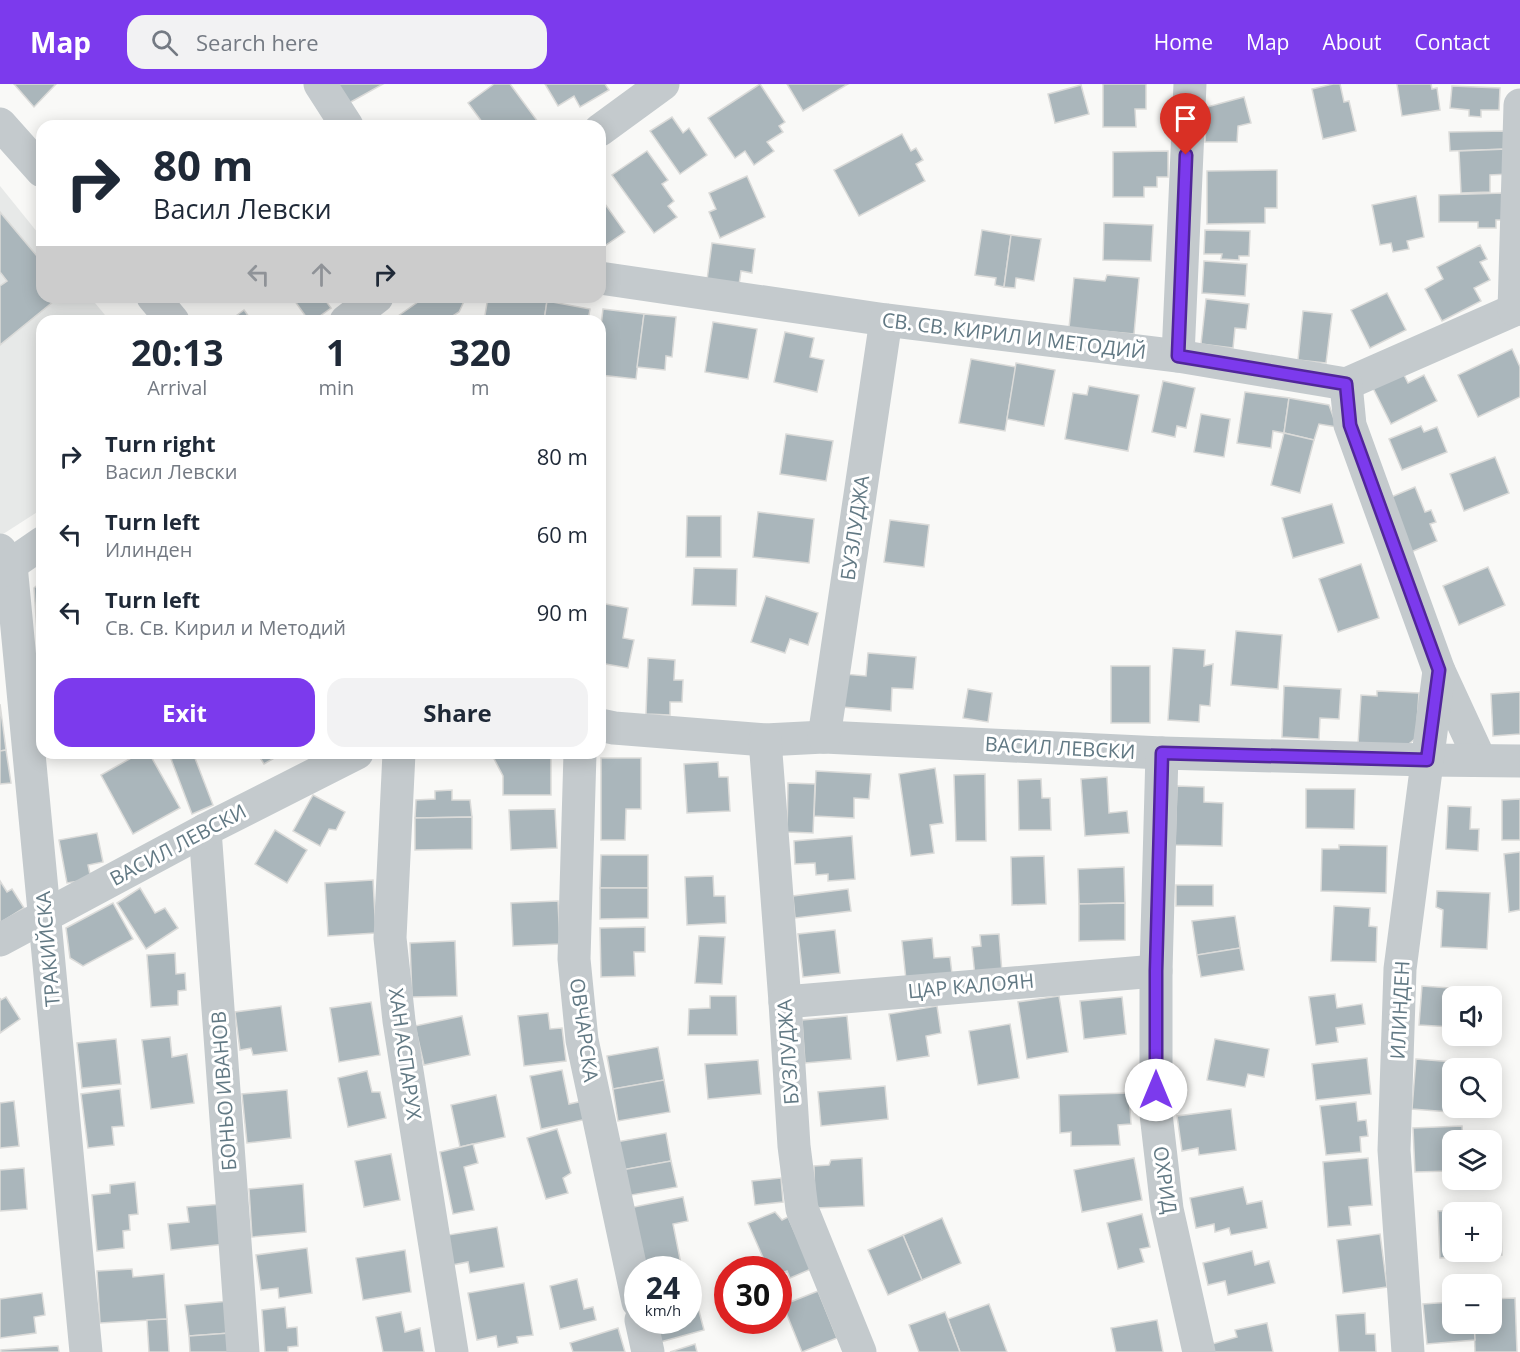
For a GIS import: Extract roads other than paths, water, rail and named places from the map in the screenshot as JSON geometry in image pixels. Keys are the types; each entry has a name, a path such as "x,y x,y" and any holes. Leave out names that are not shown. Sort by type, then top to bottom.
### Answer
{"street":[{"path":"320,84 343,120"},
{"path":"606,122 625,95 663,84"},
{"path":"1178,356 1197,85"},
{"path":"1346,384 1517,310 1520,105"},
{"path":"0,124 36,164"},
{"name":"СВ. СВ. КИРИЛ И МЕТОДИЙ","path":"606,279 886,320 1178,356 1346,384"},
{"path":"158,303 168,315"},
{"path":"354,315 369,303"},
{"name":"БУЗЛУДЖА","path":"824,737 886,320"},
{"name":"ИЛИНДЕН","path":"1346,384 1350,425 1439,670 1480,760"},
{"path":"4,562 36,546"},
{"name":"ТРАКИЙСКА","path":"4,562 45,916 86,1352"},
{"name":"ИЛИНДЕН","path":"1408,1352 1394,1150 1400,969 1439,670"},
{"name":"ВАСИЛ ЛЕВСКИ","path":"606,726 765,740 824,737 1162,753 1427,760 1520,760"},
{"name":"БУЗЛУДЖА","path":"765,740 794,1146 802,1209 860,1352"},
{"name":"ОХРИД","path":"1162,753 1156,971 1156,1114 1167,1209 1199,1352"},
{"name":"ВАСИЛ ЛЕВСКИ","path":"0,940 205,830 345,759"},
{"name":"ХАН АСПАРУХ","path":"399,759 390,938 399,1021 452,1352"},
{"name":"ОВЧАРСКА","path":"580,759 574,959 581,1028 628,1256"},
{"name":"БОНЬО ИВАНОВ","path":"205,830 243,1352"},
{"name":"ЦАР КАЛОЯН","path":"785,1002 1156,971"},
{"path":"644,1334 648,1352"}]}
